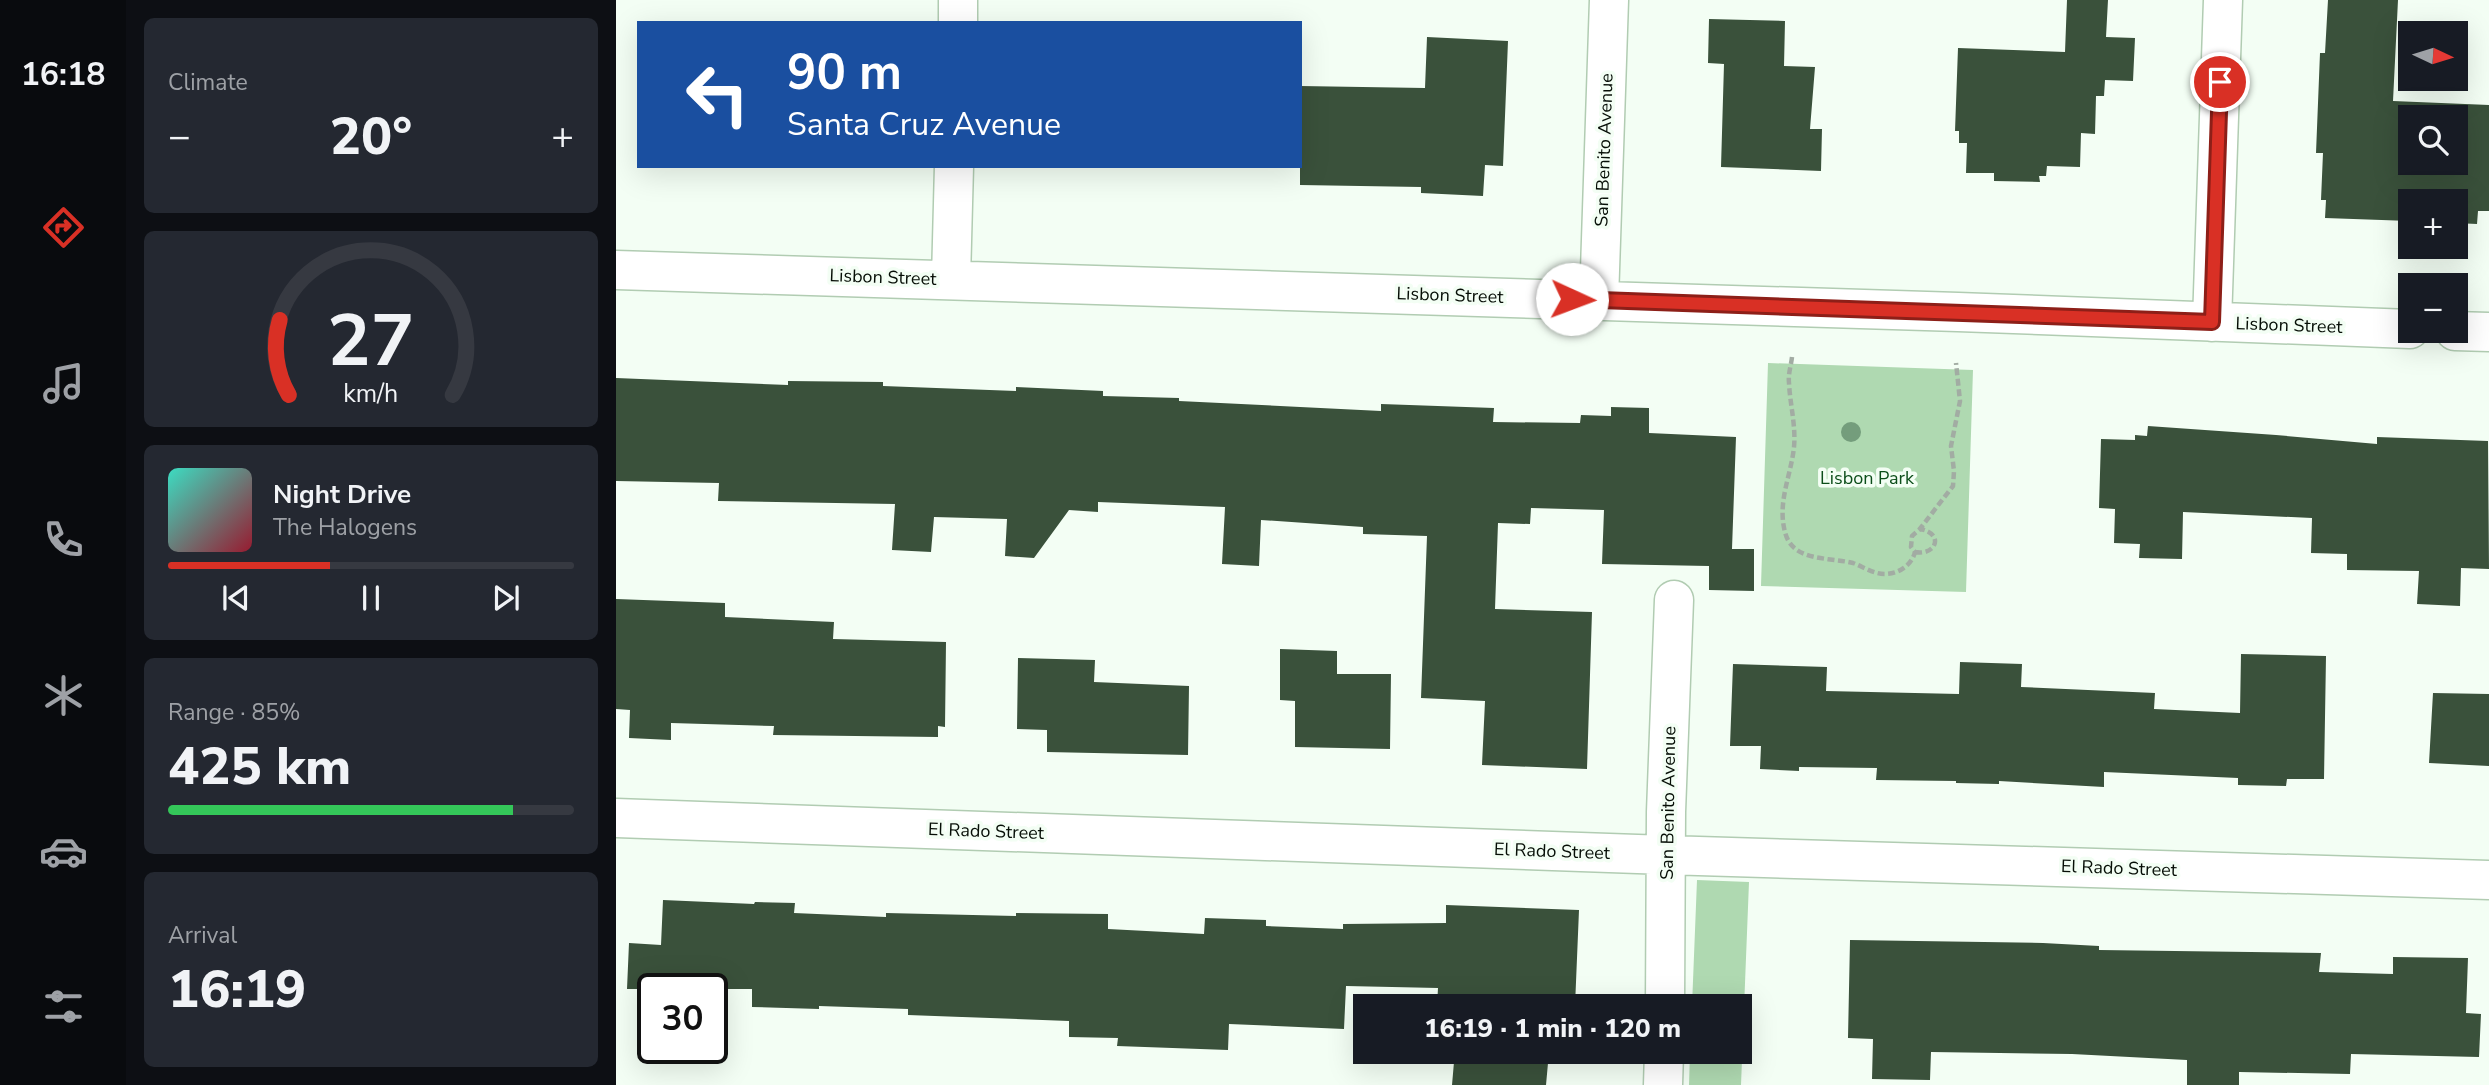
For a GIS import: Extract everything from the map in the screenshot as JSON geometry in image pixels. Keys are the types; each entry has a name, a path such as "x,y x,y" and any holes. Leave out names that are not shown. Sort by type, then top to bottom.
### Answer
{"street":[{"path":"958,0 958,21"},
{"name":"San Benito Avenue","path":"1599,300 1609,0"},
{"path":"2212,322 2223,0"},
{"path":"951,279 954,168"},
{"name":"Lisbon Street","path":"616,270 1599,300 2398,329"},
{"path":"2468,331 2489,332"},
{"name":"San Benito Avenue","path":"1665,994 1674,600"},
{"name":"El Rado Street","path":"616,818 1667,855 2489,880"},
{"path":"1663,1085 1664,1064"}],"path":[{"path":"1792,357 1788,381 1794,446 1783,501 1785,534 1790,546 1816,558 1855,564 1881,574 1906,568 1913,560 1915,552"},
{"path":"1919,530 1930,532 1935,537 1935,544 1925,553 1915,552 1911,547 1915,531 1919,530 1953,486 1951,446 1960,401 1956,363"}],"green space":[{"name":"Lisbon Park","path":"1768,363 1973,370 1966,592 1761,586"},
{"path":"1697,880 1749,882 1745,994 1692,994"},
{"path":"1690,1064 1742,1064 1741,1085 1689,1085"}],"building":[{"path":"2067,0 2108,0 2106,37 2135,38 2133,81 2105,80 2104,96 2096,96 2095,134 2081,133 2080,167 2047,166 2046,176 2039,176 2040,182 1994,181 1994,173 1966,173 1967,143 1959,143 1959,131 1955,131 1958,48 2065,52"},
{"path":"2328,0 2398,0 2393,101 2489,105 2489,211 2478,211 2477,224 2468,224 2468,189 2398,189 2398,221 2325,218 2326,200 2321,200 2323,153 2316,153 2320,53 2325,53"},
{"path":"1709,19 1785,21 1784,66 1815,67 1810,129 1822,129 1821,171 1721,167 1724,64 1708,63"},
{"path":"1427,37 1508,41 1503,166 1485,165 1483,196 1421,193 1421,187 1300,185 1302,86 1425,88"},
{"path":"616,378 788,385 788,381 883,382 883,386 1016,391 1016,387 1103,391 1103,396 1179,398 1179,401 1381,411 1381,404 1494,408 1493,422 1580,423 1581,415 1611,416 1611,407 1649,408 1649,433 1736,437 1732,549 1754,549 1754,591 1709,590 1709,566 1602,564 1604,510 1531,508 1530,524 1498,523 1495,609 1592,612 1587,769 1482,765 1485,701 1421,698 1427,536 1363,534 1363,527 1261,520 1259,566 1222,564 1225,507 1098,502 1098,512 1069,510 1034,558 1005,556 1007,519 934,517 931,552 892,550 895,504 718,501 719,483 616,481"},
{"path":"2148,426 2377,444 2377,437 2488,441 2489,569 2461,568 2460,606 2417,604 2419,571 2347,570 2347,554 2311,553 2312,518 2183,512 2182,559 2139,558 2140,544 2114,543 2115,509 2099,508 2101,439 2135,440 2135,435 2147,436"},
{"path":"616,599 725,603 725,617 834,622 833,639 946,642 945,727 938,726 938,737 773,735 774,726 671,723 671,740 629,738 630,710 616,709"},
{"path":"1280,649 1337,651 1337,674 1391,674 1390,749 1295,747 1295,701 1280,700"},
{"path":"2241,654 2326,656 2324,779 2287,779 2286,786 2238,785 2238,778 2104,772 2104,787 1999,781 1999,784 1876,780 1877,768 1799,767 1799,771 1760,769 1761,746 1730,746 1733,664 1827,667 1826,691 1959,694 1960,662 2022,664 2021,687 2155,693 2154,709 2240,713"},
{"path":"1018,658 1095,660 1094,682 1189,686 1188,755 1047,752 1047,730 1017,729"},
{"path":"2433,693 2489,694 2489,766 2429,763"},
{"path":"663,900 795,903 794,913 886,917 886,913 1016,916 1016,913 1108,914 1108,929 1204,934 1205,918 1266,920 1266,926 1343,929 1343,924 1446,923 1446,905 1579,910 1576,994 1438,994 1438,988 1346,986 1344,1029 1229,1024 1228,1050 1117,1046 1118,1038 1069,1037 1069,1021 908,1015 908,1009 752,1007 752,989 728,989 728,973 637,973 637,989 627,989 629,943 661,945"},
{"path":"1850,940 2043,943 2099,946 2099,950 2321,953 2319,972 2393,974 2393,957 2468,958 2466,1013 2481,1014 2479,1057 2351,1054 2350,1074 2239,1072 2239,1085 2187,1085 2187,1060 2072,1054 1931,1052 1930,1080 1872,1079 1873,1039 1848,1038"},
{"path":"1454,1064 1548,1064 1546,1085 1452,1085"}],"route":[{"path":"1572,299 2212,322 2220,82"}]}
